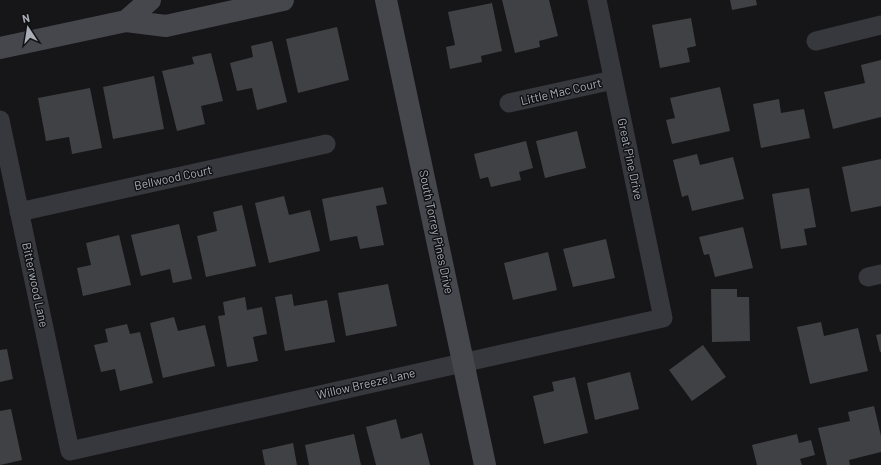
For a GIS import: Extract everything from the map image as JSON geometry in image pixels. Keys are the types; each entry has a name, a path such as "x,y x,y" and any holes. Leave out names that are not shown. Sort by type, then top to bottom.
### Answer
{"main road":[{"path":"126,21 150,0"},
{"path":"0,48 126,21 166,26 283,0"},
{"name":"South Torrey Pines Drive","path":"386,0 485,465"}],"street":[{"name":"Great Pine Drive","path":"597,0 663,318"},
{"path":"816,41 881,25"},
{"name":"Little Mac Court","path":"509,103 613,80"},
{"name":"Bitterwood Lane","path":"0,120 70,451"},
{"name":"Bellwood Court","path":"20,212 326,144"},
{"name":"Willow Breeze Lane","path":"70,451 663,318"}],"building":[{"path":"502,0 549,0 558,36 539,41 540,47 515,53"},
{"path":"730,0 756,0 757,5 732,10"},
{"path":"492,3 502,51 481,56 482,62 450,69 446,47 455,45 448,12"},
{"path":"691,18 696,46 687,48 690,62 660,68 652,25"},
{"path":"337,27 349,80 298,93 286,39"},
{"path":"272,41 287,102 257,110 252,88 237,91 230,63 253,57 251,46"},
{"path":"211,53 223,101 201,106 205,124 177,131 162,71 194,64 192,57"},
{"path":"881,60 881,117 833,129 824,92 865,83 861,65"},
{"path":"154,76 164,129 113,139 103,87"},
{"path":"720,87 730,131 672,144 666,120 675,118 670,98"},
{"path":"90,88 102,148 72,154 69,137 46,141 38,98"},
{"path":"779,99 781,113 804,109 810,138 761,148 753,104"},
{"path":"577,131 586,168 545,178 536,141"},
{"path":"526,141 533,168 519,172 521,180 491,187 488,177 480,179 474,154"},
{"path":"697,154 700,165 733,157 744,199 692,211 688,195 682,197 673,160"},
{"path":"881,159 881,206 851,212 842,167"},
{"path":"383,187 387,204 376,206 384,245 360,249 357,236 330,241 322,199"},
{"path":"809,188 816,227 804,229 807,245 781,249 772,194"},
{"path":"284,196 289,215 310,210 320,251 269,263 255,203"},
{"path":"242,205 256,266 206,277 197,236 217,231 213,212"},
{"path":"179,224 192,279 173,283 170,269 141,276 131,235"},
{"path":"743,227 753,268 715,277 709,254 704,255 699,237"},
{"path":"119,235 131,285 83,296 77,268 91,265 86,243"},
{"path":"606,239 615,278 573,287 563,249"},
{"path":"548,252 557,290 513,300 504,263"},
{"path":"388,284 397,326 346,336 338,293"},
{"path":"711,289 737,289 737,297 749,297 750,341 712,342"},
{"path":"292,294 294,306 327,300 335,342 285,351 275,297"},
{"path":"245,297 247,310 262,307 267,334 253,337 258,361 227,367 218,316 225,315 223,302"},
{"path":"174,317 178,331 205,325 215,366 163,378 150,323"},
{"path":"821,322 824,336 858,328 868,371 810,384 797,327"},
{"path":"127,324 130,334 140,332 153,383 120,391 115,369 101,372 94,345 108,342 105,329"},
{"path":"881,334 881,352 880,352 876,335"},
{"path":"703,345 726,377 692,401 669,370"},
{"path":"7,349 13,379 0,382 0,350"},
{"path":"630,372 639,409 595,420 587,383"},
{"path":"575,377 588,433 544,444 533,396 554,391 552,382"},
{"path":"874,406 881,436 881,452 849,460 850,465 827,465 818,428 850,421 848,412"},
{"path":"11,409 22,460 0,465 0,411"},
{"path":"396,419 401,439 422,433 430,465 376,465 366,427"},
{"path":"354,434 361,465 309,465 305,445"},
{"path":"797,434 799,443 811,440 815,455 800,459 802,465 757,465 752,445"},
{"path":"293,443 297,465 265,465 262,450"}]}
